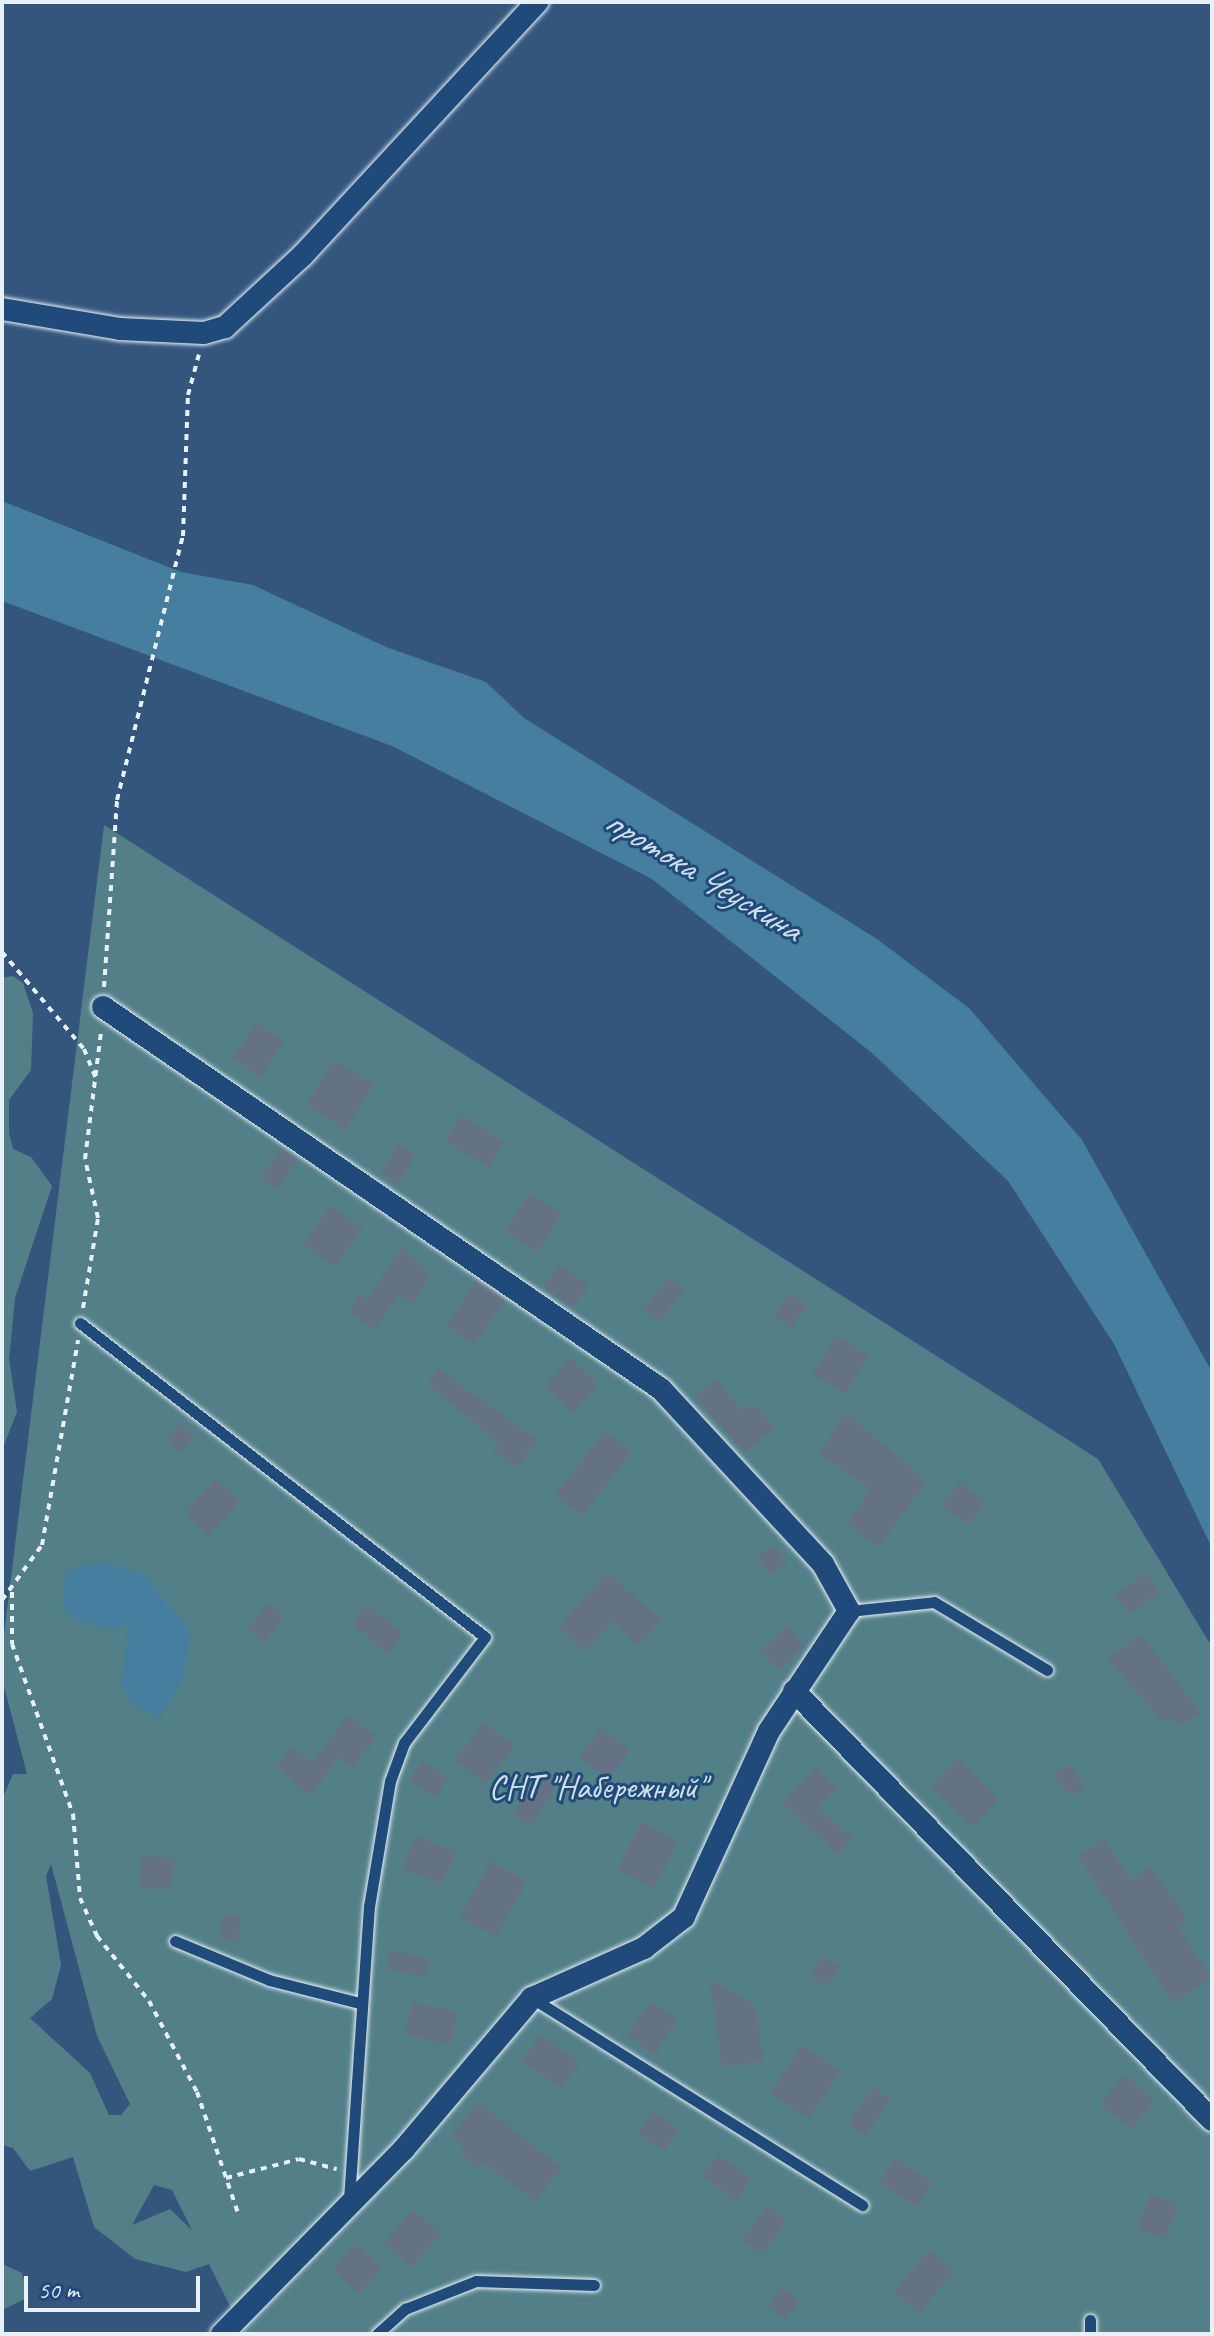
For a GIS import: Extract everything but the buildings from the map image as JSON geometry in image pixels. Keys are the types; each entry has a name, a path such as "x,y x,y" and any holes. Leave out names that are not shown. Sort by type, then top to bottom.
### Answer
{"street":[{"path":"2,309 120,329 204,333 225,327 303,255 537,2"},
{"path":"103,1007 661,1389 823,1564 849,1611 838,1637 794,1691 684,1917 644,1948 532,1998 348,2210 222,2334"},
{"path":"794,1691 1212,2120"}],"lane":[{"path":"80,1323 485,1637 404,1743 390,1781 360,2003 348,2210"},
{"path":"849,1611 934,1602 1047,1670"},
{"path":"175,1941 269,1980 360,2003"},
{"path":"532,1998 862,2205"},
{"path":"377,2334 416,2303 476,2281 594,2285"},
{"path":"1090,2320 1090,2334"}],"path":[{"path":"2,1600 34,1565 53,1503 98,1218 85,1159 97,1083 117,800 183,536 188,395 204,333"},
{"path":"2,952 84,1049 97,1083"},
{"path":"12,1592 12,1644 73,1814 80,1898 97,1936 149,2001 176,2053 239,2216"},
{"path":"226,2178 299,2159 350,2172"}],"green space":[{"name":"СНТ \"Набережный\"","path":"104,825 1098,1459 1212,1647 1212,2334 244,2334 209,2264 186,2272 135,2259 94,2227 73,2157 30,2171 13,2148 2,2145 2,1800 13,1774 27,1774 2,1679 2,1650","holes":["51,1864 97,2036 130,2104 121,2115 109,2115 90,2073 30,2018 52,1999 61,1965 46,1876","154,2185 172,2190 192,2230 170,2209 132,2225"]},
{"path":"13,976 23,983 33,1013 31,1070 9,1100 9,1133 13,1149 31,1157 52,1186 15,1298 9,1359 17,1412 2,1450 2,978"},
{"path":"2,2264 22,2273 29,2297 2,2310"}],"water":[{"name":"протока Чеускина","path":"2,501 181,572 253,585 386,647 486,682 524,718 877,939 969,1008 1082,1140 1212,1372 1212,1548 1114,1344 1008,1181 872,1053 652,879 392,746 2,601"},
{"path":"101,1561 145,1575 190,1632 184,1677 159,1718 133,1704 122,1684 129,1623 112,1629 69,1617 62,1602 67,1571"}]}
